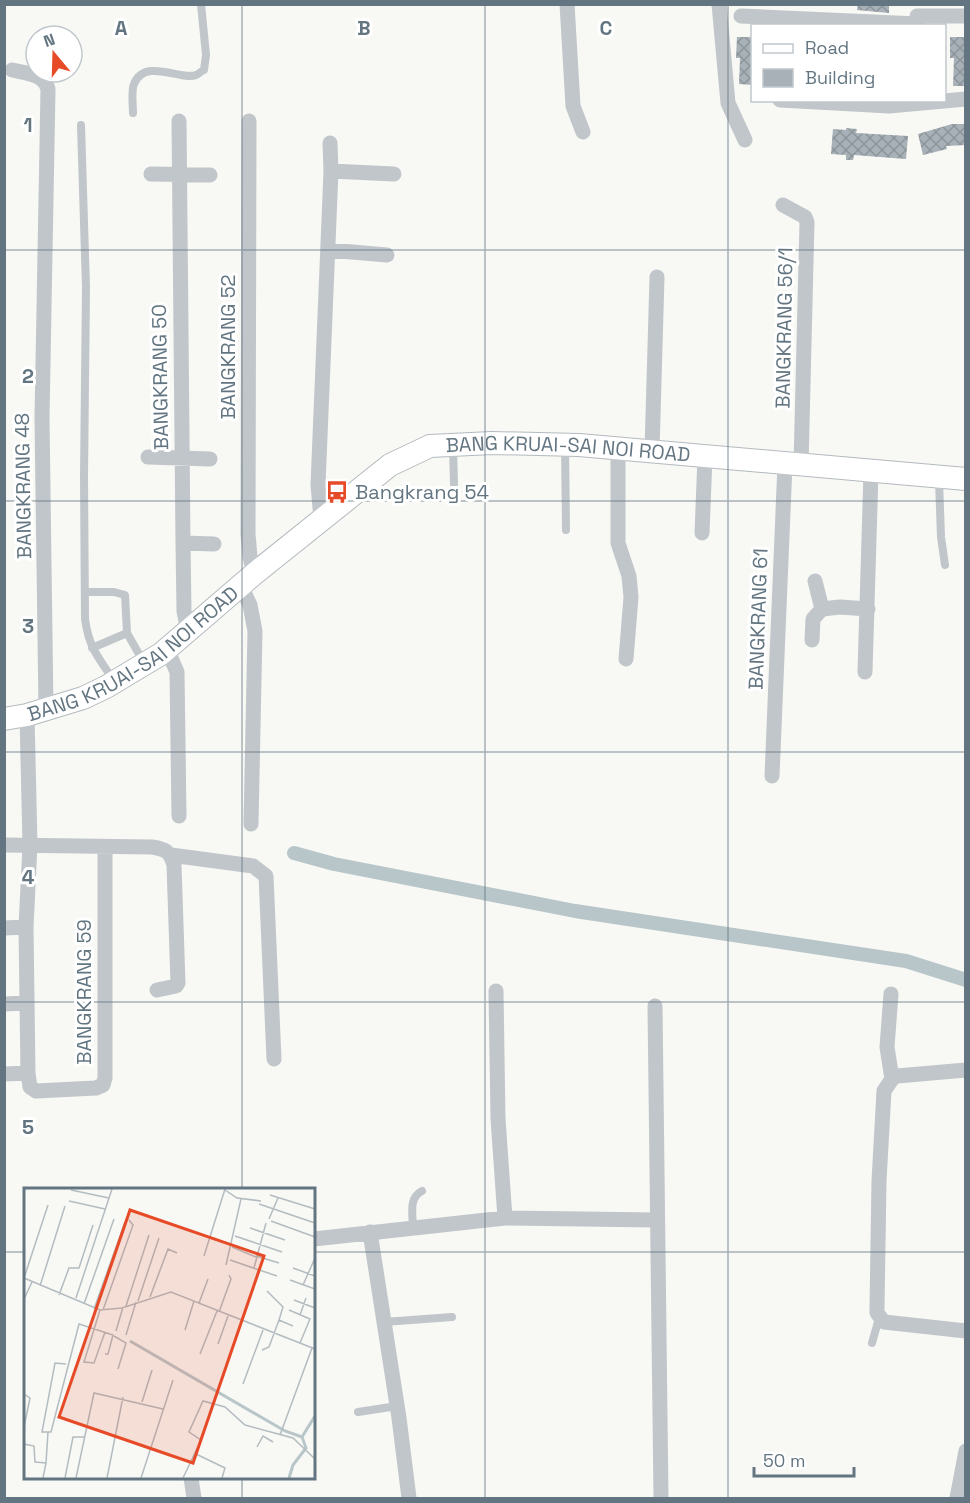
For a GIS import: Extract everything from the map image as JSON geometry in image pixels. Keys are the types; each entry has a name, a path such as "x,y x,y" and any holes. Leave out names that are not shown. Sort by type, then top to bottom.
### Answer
{"main road":[{"name":"BANG KRUAI-SAI NOI ROAD","path":"4,718 37,712 83,698 145,664 167,649 321,519 396,461 430,446 565,444 966,479"}],"street":[{"path":"567,4 573,106 583,132"},
{"path":"719,4 728,103 745,141"},
{"path":"741,16 966,16"},
{"name":"BANGKRANG 48","path":"12,70 42,79 48,89 37,712"},
{"path":"946,100 966,99"},
{"path":"816,102 889,106 924,102"},
{"name":"BANGKRANG 50","path":"179,121 181,459 184,611 188,632"},
{"name":"BANGKRANG 52","path":"249,121 248,580 255,632 251,824"},
{"path":"321,519 318,485 329,250 330,143"},
{"path":"331,171 394,174"},
{"path":"151,174 210,175"},
{"name":"BANGKRANG 56/1","path":"783,205 805,217 807,222 793,464"},
{"path":"329,250 387,255"},
{"path":"652,451 657,277"},
{"path":"618,448 618,543 629,576 631,597 626,659"},
{"path":"148,457 210,459"},
{"path":"702,533 705,457"},
{"name":"BANGKRANG 61","path":"772,776 793,464"},
{"path":"865,672 871,472"},
{"path":"183,543 214,544"},
{"path":"815,581 822,609"},
{"path":"812,640 813,619 822,609 840,607 867,609"},
{"path":"167,649 177,672 179,816"},
{"path":"4,1074 28,1074 27,927 37,712"},
{"path":"4,845 165,849 171,855 174,865 178,983 176,987 157,990"},
{"name":"BANGKRANG 59","path":"28,1074 30,1087 36,1091 96,1088 104,1082 105,847"},
{"path":"171,855 253,866 266,876 274,1059"},
{"path":"4,928 27,927"},
{"path":"496,991 498,1119 505,1218"},
{"path":"891,994 887,1047 892,1079"},
{"path":"4,1004 27,1003"},
{"path":"655,1006 661,1498"},
{"path":"966,1070 902,1075 892,1079 884,1091 879,1180 877,1308 884,1322 966,1331"},
{"path":"315,1239 505,1218 656,1220"},
{"path":"370,1232 409,1498"},
{"path":"957,1498 966,1451"},
{"path":"191,1479 194,1498"}],"lane":[{"path":"133,113 134,84 141,76 160,70 184,76 195,76 204,70 206,55 201,4"},
{"path":"81,125 86,287 85,619 92,648 115,682"},
{"path":"453,444 454,484"},
{"path":"565,444 566,530"},
{"path":"939,478 941,537 945,565"},
{"path":"85,592 114,592 125,596 127,633 145,664"},
{"path":"92,648 127,633"},
{"path":"414,1228 413,1199 422,1191"},
{"path":"872,1344 879,1316"},
{"path":"384,1322 452,1317"},
{"path":"358,1412 397,1406"}],"building":[{"path":"858,4 889,4 889,13 857,10"},
{"path":"737,37 751,37 751,85 739,84 740,58 736,58"},
{"path":"950,37 966,37 966,86 953,86 954,58 950,58"},
{"path":"952,124 966,124 966,145 946,146 947,149 923,155 918,134"},
{"path":"846,128 857,129 856,133 908,136 906,159 854,155 853,160 846,160 846,155 831,154 833,129 846,130"}],"waterway":[{"path":"294,853 334,864 575,911 906,961 966,980"}],"place":[{"name":"Bangkrang 54","path":"337,492"}]}
